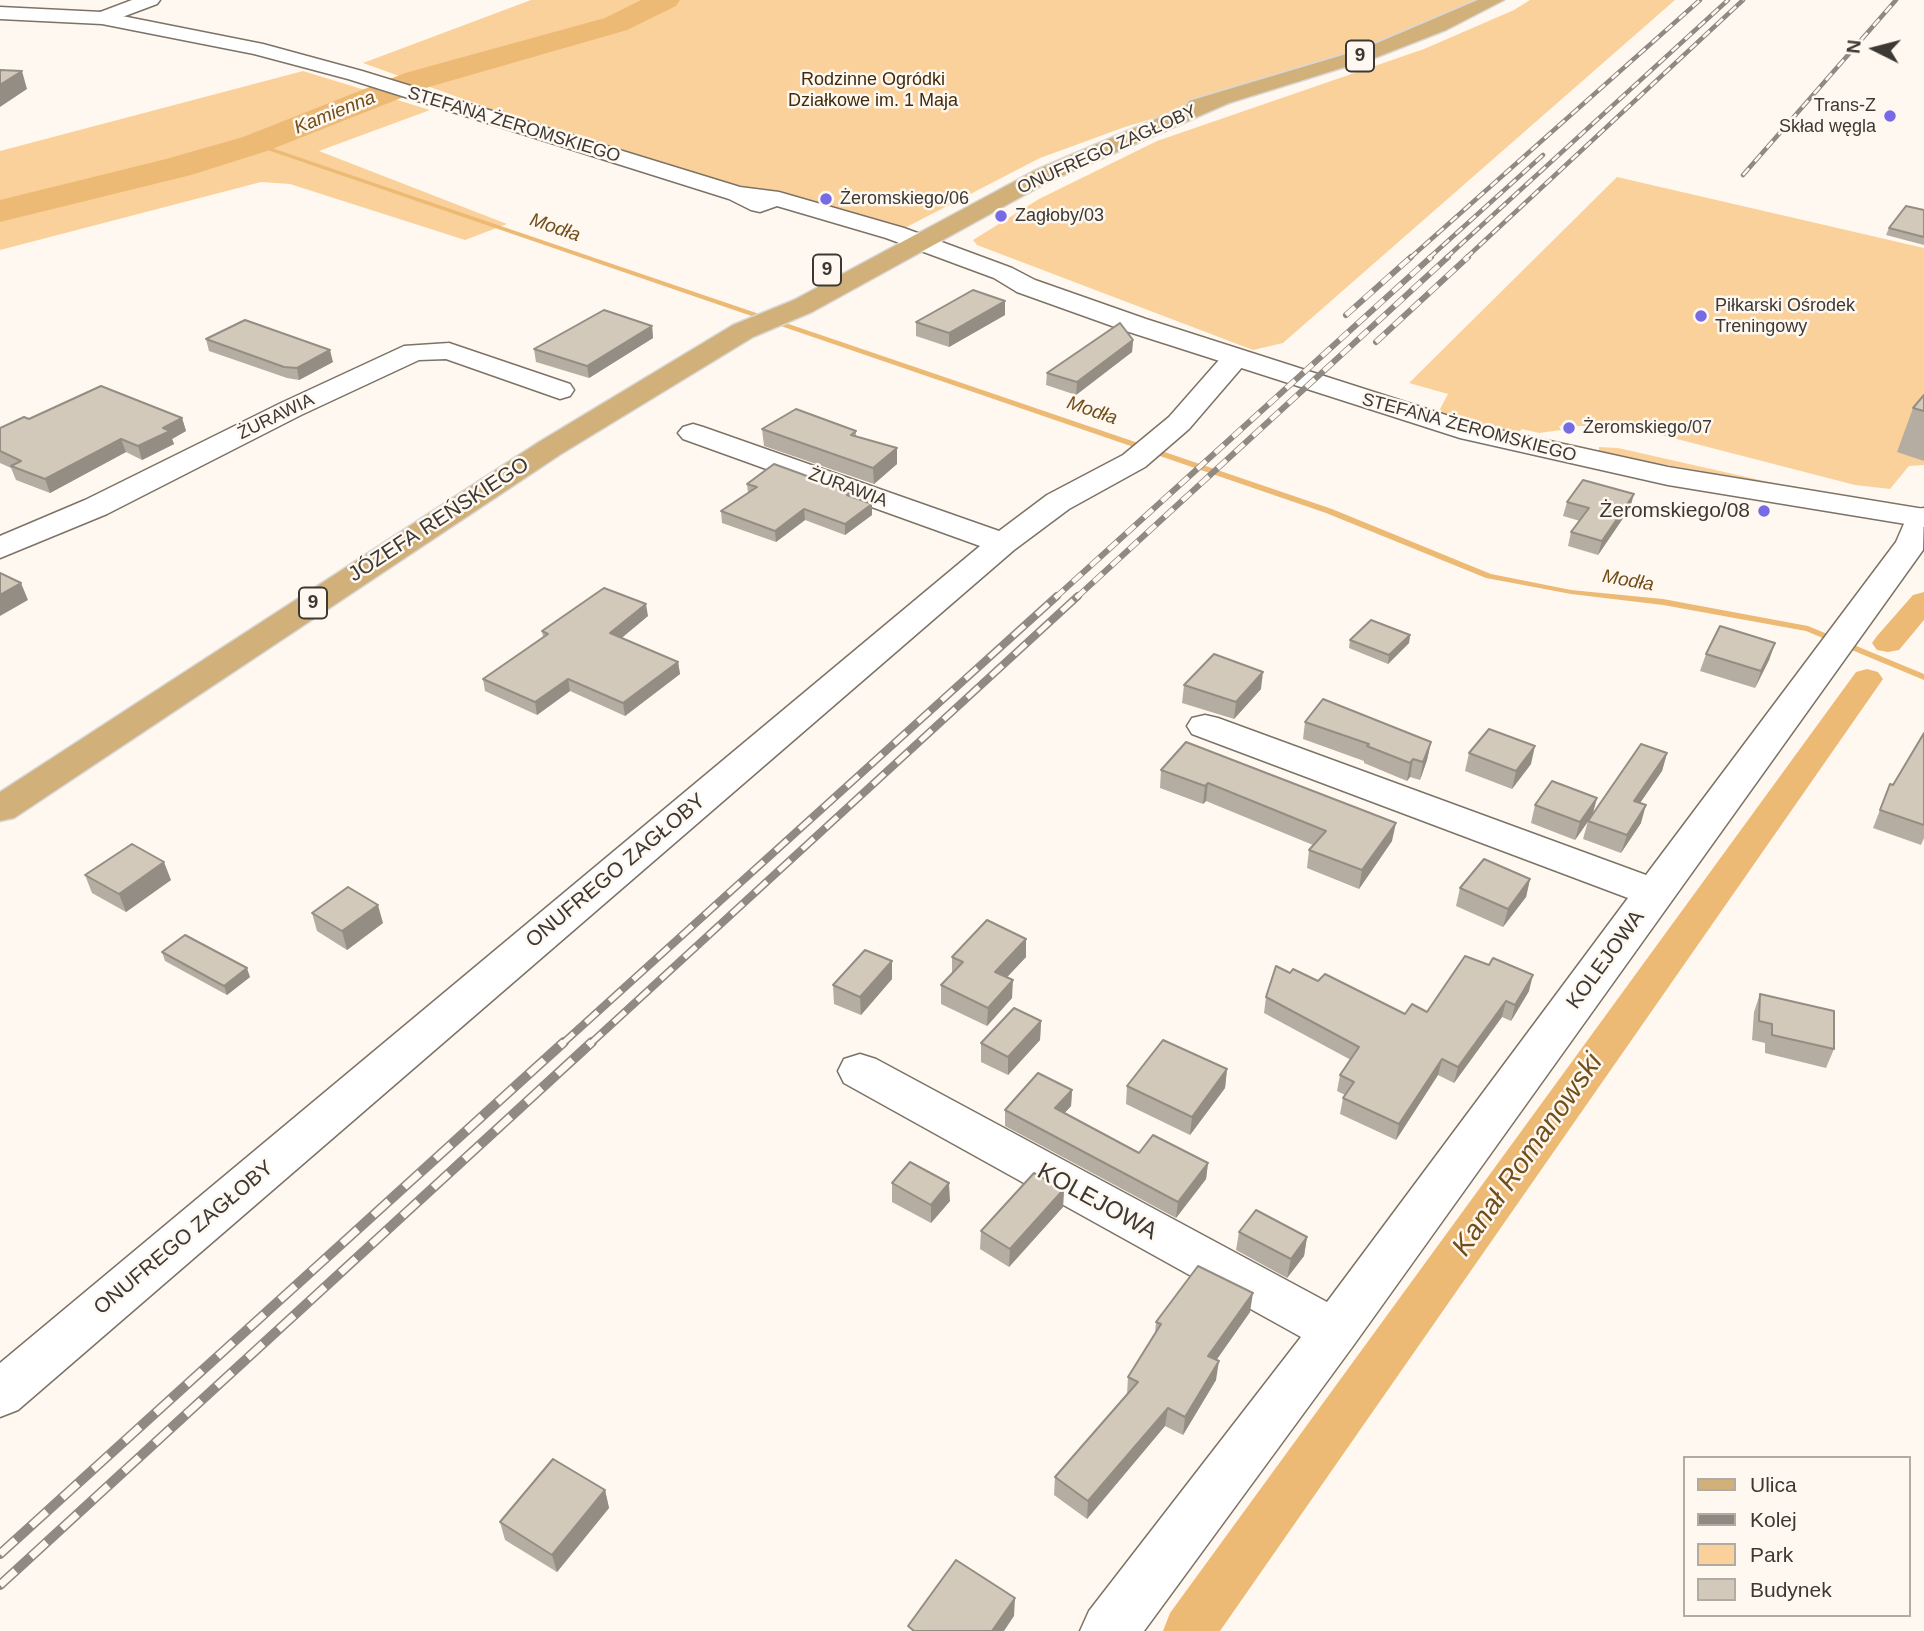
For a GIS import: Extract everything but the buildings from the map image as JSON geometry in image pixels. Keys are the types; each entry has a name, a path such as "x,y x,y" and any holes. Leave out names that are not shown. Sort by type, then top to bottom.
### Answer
{"main road":[{"name":"ONUFREGO ZAGŁOBY","path":"898,242 1077,158 1220,100 1370,52 1439,26 1494,0"},
{"name":"JÓZEFA REŃSKIEGO","path":"743,331 778,296 898,242"},
{"name":"JÓZEFA REŃSKIEGO","path":"0,809 560,442 743,331 803,306 898,242"}],"street":[{"path":"102,18 150,0"},
{"name":"STEFANA ŻEROMSKIEGO","path":"0,13 102,18 256,48 355,75 737,194 779,200 898,242 990,281 1026,286 1413,415 1541,449 1668,476 1923,514"},
{"name":"ŻURAWIA","path":"0,548 96,507 414,352 450,351 561,390"},
{"name":"ONUFREGO ZAGŁOBY","path":"0,1394 1003,543 1058,502 1148,449 1179,423 1236,358"},
{"name":"ŻURAWIA","path":"693,433 1003,543"},
{"name":"KOLEJOWA","path":"1109,1631 1335,1331 1912,543 1923,514"},
{"name":"KOLEJOWA","path":"1205,726 1654,894"},
{"name":"KOLEJOWA","path":"860,1070 1335,1331"}],"green space":[{"name":"Rodzinne Ogródki Działkowe im. 1 Maja","path":"531,0 1494,0 1370,53 1125,127 1040,158 895,233 552,131 363,63"},
{"path":"1530,0 1675,0 1283,343 1253,350 977,245 973,240 1039,199 1157,141 1424,49 1514,10"},
{"path":"303,71 430,110 319,151 507,224 465,240 290,184 261,182 0,250 0,151"},
{"name":"Piłkarski Ośrodek Treningowy","path":"1617,177 1924,248 1924,465 1909,466 1890,489 1855,485 1611,422 1608,426 1559,426 1561,430 1539,433 1522,429 1516,435 1443,413 1440,409 1448,394 1409,383"},
{"path":"1599,447 1618,448 1782,485 1603,454 1599,452"}],"waterway":[{"name":"Kamienna","path":"0,211 178,167 255,144 417,80 616,24 665,0"},
{"name":"Modła","path":"255,144 1329,511 1489,576 1571,592 1663,602 1808,629 1924,677"},
{"name":"Kanał Romanowski","path":"1888,643 1924,601"},
{"name":"Kanał Romanowski","path":"1189,1631 1867,679"}],"railway":[{"path":"1410,258 1700,0"},
{"path":"1446,258 1728,0"},
{"path":"1466,258 1743,0"},
{"path":"1743,175 1896,0"},
{"path":"1429,258 1543,155"},
{"path":"1346,315 1411,257"},
{"path":"1055,598 1431,257"},
{"path":"1076,598 1448,257"},
{"path":"1376,342 1468,257"},
{"path":"562,1044 1057,596"},
{"path":"590,1044 1078,596"},
{"path":"0,1554 564,1042"},
{"path":"0,1585 592,1042"}],"place":[{"name":"Trans-Z Skład węgla","path":"1890,116"},
{"name":"Żeromskiego/06","path":"826,199"},
{"name":"Zagłoby/03","path":"1001,216"},
{"name":"Piłkarski Ośrodek Treningowy","path":"1701,316"},
{"name":"Żeromskiego/07","path":"1569,428"},
{"name":"Żeromskiego/08","path":"1764,511"}]}
